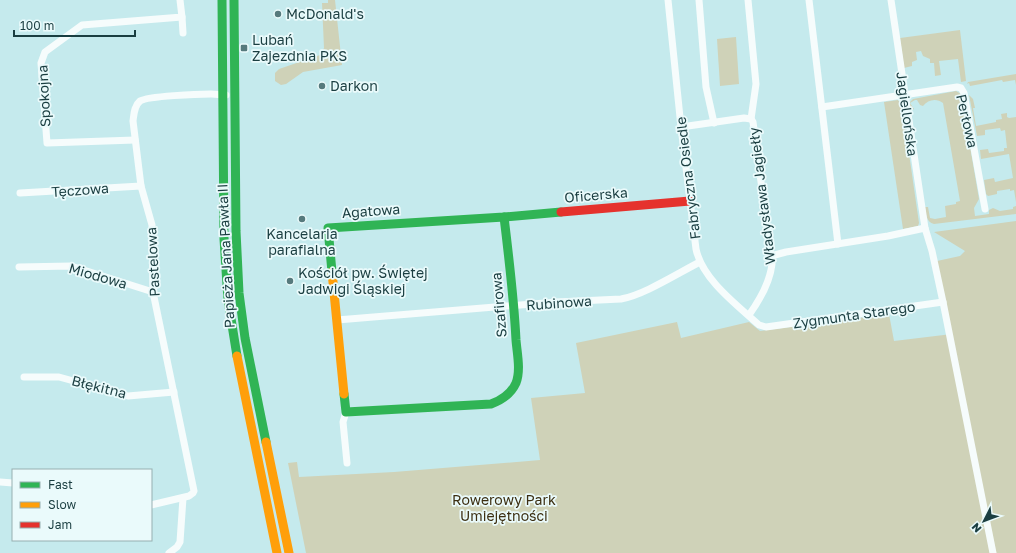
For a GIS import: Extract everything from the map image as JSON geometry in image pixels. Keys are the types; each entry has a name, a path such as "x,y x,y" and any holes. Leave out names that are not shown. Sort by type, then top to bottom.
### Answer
{"main road":[{"name":"Papieża Jana Pawła II","path":"222,0 224,239 228,300 235,349 277,553"},
{"name":"Papieża Jana Pawła II","path":"234,0 236,231 242,311 247,346 289,553"},
{"name":"Oficerska","path":"504,217 690,201"},
{"name":"Szafirowa","path":"346,412 491,404 502,399 512,390 517,380 518,371 514,306 504,217"},
{"name":"Agatowa","path":"346,412 328,228 504,217"}],"street":[{"path":"180,0 183,33"},
{"name":"Fabryczna Osiedle","path":"668,0 681,127 696,249 700,262 707,274 749,316 761,326 766,327"},
{"path":"699,0 706,87 714,122"},
{"path":"748,0 756,84 751,119"},
{"path":"808,0 838,244"},
{"name":"Jagiellońska","path":"891,0 904,96 925,228 943,302 993,553"},
{"name":"Spokojna","path":"135,140 47,143 41,62 45,52 82,25 182,17"},
{"name":"Perłowa","path":"904,96 957,87 963,89 985,209"},
{"name":"Pastelowa","path":"182,498 191,495 194,490 153,292 152,225 141,186 133,121 134,111 142,100 155,97 211,94 234,96"},
{"path":"822,107 904,96"},
{"name":"Władysława Jagiełły","path":"681,127 744,118 751,119 754,124 772,264 760,297 749,316"},
{"name":"Tęczowa","path":"20,194 141,186"},
{"path":"771,256 786,252 888,236 925,228"},
{"name":"Rubinowa","path":"337,320 628,298 643,292 700,262"},
{"name":"Miodowa","path":"19,267 71,266 153,292"},
{"name":"Zygmunta Starego","path":"766,327 943,302"},
{"name":"Błękitna","path":"24,377 59,377 128,396 174,392"},
{"name":"Agatowa","path":"346,412 343,422 347,463"},
{"path":"0,482 12,482"},
{"path":"152,505 182,498 180,542 169,553"}],"green space":[{"path":"328,0 335,0 342,65 303,72 286,84 281,85 275,81 275,73 279,69 320,55 324,48 322,3 328,3"},
{"path":"960,30 966,81 961,82 958,59 939,61 941,75 935,76 934,63 930,63 930,59 923,56 921,51 916,52 917,60 912,62 912,66 904,68 900,38"},
{"path":"736,37 739,84 720,86 717,39"},
{"path":"1016,74 1016,85 1015,80 1003,82 1002,80 970,86 969,83 967,84 968,82"},
{"path":"956,91 961,94 979,199 974,208 975,216 989,214 989,210 993,208 1000,211 1013,209 1013,207 1016,206 1016,214 934,224 928,220 925,207 928,207 930,218 935,219 946,217 945,206 956,204 956,202 960,201 943,103 938,100 933,100 927,102 923,106 915,100 910,103 914,109 910,111 909,103 913,99"},
{"path":"969,95 973,99 976,126 996,122 996,120 1002,119 1001,114 1007,113 1007,117 1009,118 1016,117 1016,202 1014,190 1010,191 1010,189 997,191 997,194 988,196 986,194 984,180 994,178 995,182 1013,178 1009,154 981,159 980,150 988,149 989,153 1004,151 1004,148 1007,148 1005,130 1001,131 1000,128 985,130 985,135 977,136"},
{"path":"898,100 902,105 919,223 918,226 903,229 884,102"},
{"name":"Rowerowy Park Umiejętności","path":"1016,221 1016,553 306,553 288,463 297,462 299,477 394,472 540,460 531,398 585,393 576,343 677,322 681,338 749,322 760,331 889,314 894,341 952,334 937,261 960,256 965,251 934,232"}],"traffic: fast":[{"path":"222,0 224,239 228,300 237,356"},
{"path":"234,0 236,231 239,293 245,338 266,442"},
{"path":"332,272 328,228 561,212"},
{"path":"344,394 346,412 491,404 499,401 509,393 516,383 518,356 513,294 504,217"}],"traffic: slow":[{"path":"332,272 344,394"},
{"path":"237,356 277,553"},
{"path":"266,442 289,553"}],"traffic: jam":[{"path":"561,212 690,201"}],"place":[{"name":"McDonald's","path":"278,14"},
{"name":"Lubań Zajezdnia PKS","path":"244,48"},
{"name":"Darkon","path":"322,86"},
{"name":"Kancelaria parafialna","path":"302,219"},
{"name":"Kościół pw. Świętej Jadwigi Śląskiej","path":"290,281"}]}
